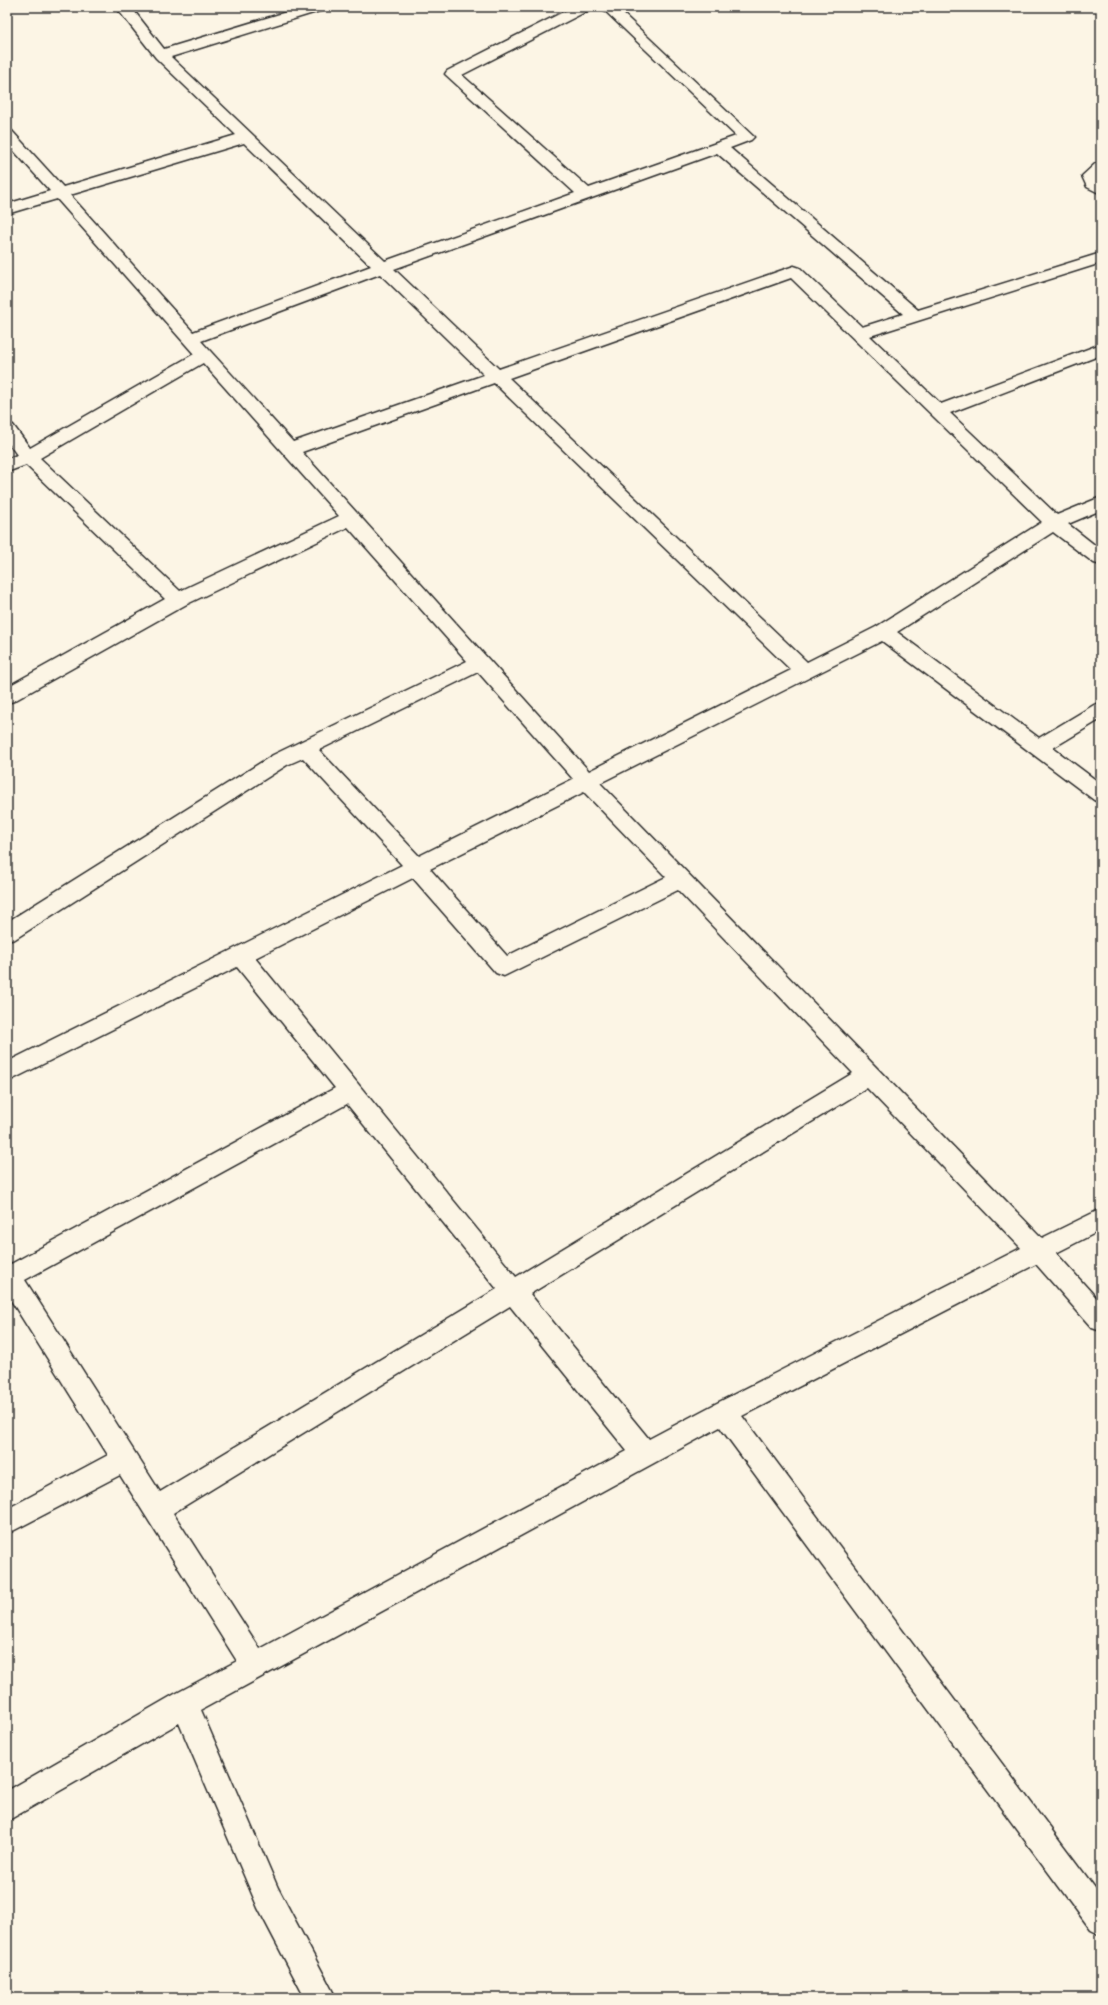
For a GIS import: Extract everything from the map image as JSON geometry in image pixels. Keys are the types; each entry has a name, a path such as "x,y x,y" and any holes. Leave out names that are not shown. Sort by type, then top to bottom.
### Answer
{"street":[{"path":"123,7 161,55 804,671"},
{"path":"161,55 318,7"},
{"path":"584,7 452,74 586,194"},
{"path":"190,339 383,267 746,137 608,7"},
{"path":"7,134 586,781 1039,1251 1101,1320"},
{"path":"7,209 247,137"},
{"path":"720,147 914,315"},
{"path":"1101,167 1090,176 1093,184 1101,189"},
{"path":"858,334 914,315 1101,258"},
{"path":"289,450 794,271 1054,523 1101,560"},
{"path":"938,411 1101,349"},
{"path":"7,466 28,457 204,355"},
{"path":"7,429 28,457 178,600"},
{"path":"7,1073 883,632 1054,523 1101,503"},
{"path":"7,696 178,600 351,518"},
{"path":"883,632 1101,795"},
{"path":"7,933 280,760 480,663"},
{"path":"1038,748 1101,710"},
{"path":"306,748 416,867 504,967 680,880"},
{"path":"240,955 646,1455"},
{"path":"156,1509 869,1075"},
{"path":"255,1666 8,1275 350,1092"},
{"path":"7,1807 185,1704 724,1412 1101,1219"},
{"path":"724,1412 1101,1920"},
{"path":"7,1522 124,1460"},
{"path":"185,1704 268,1898 321,1998"}]}
